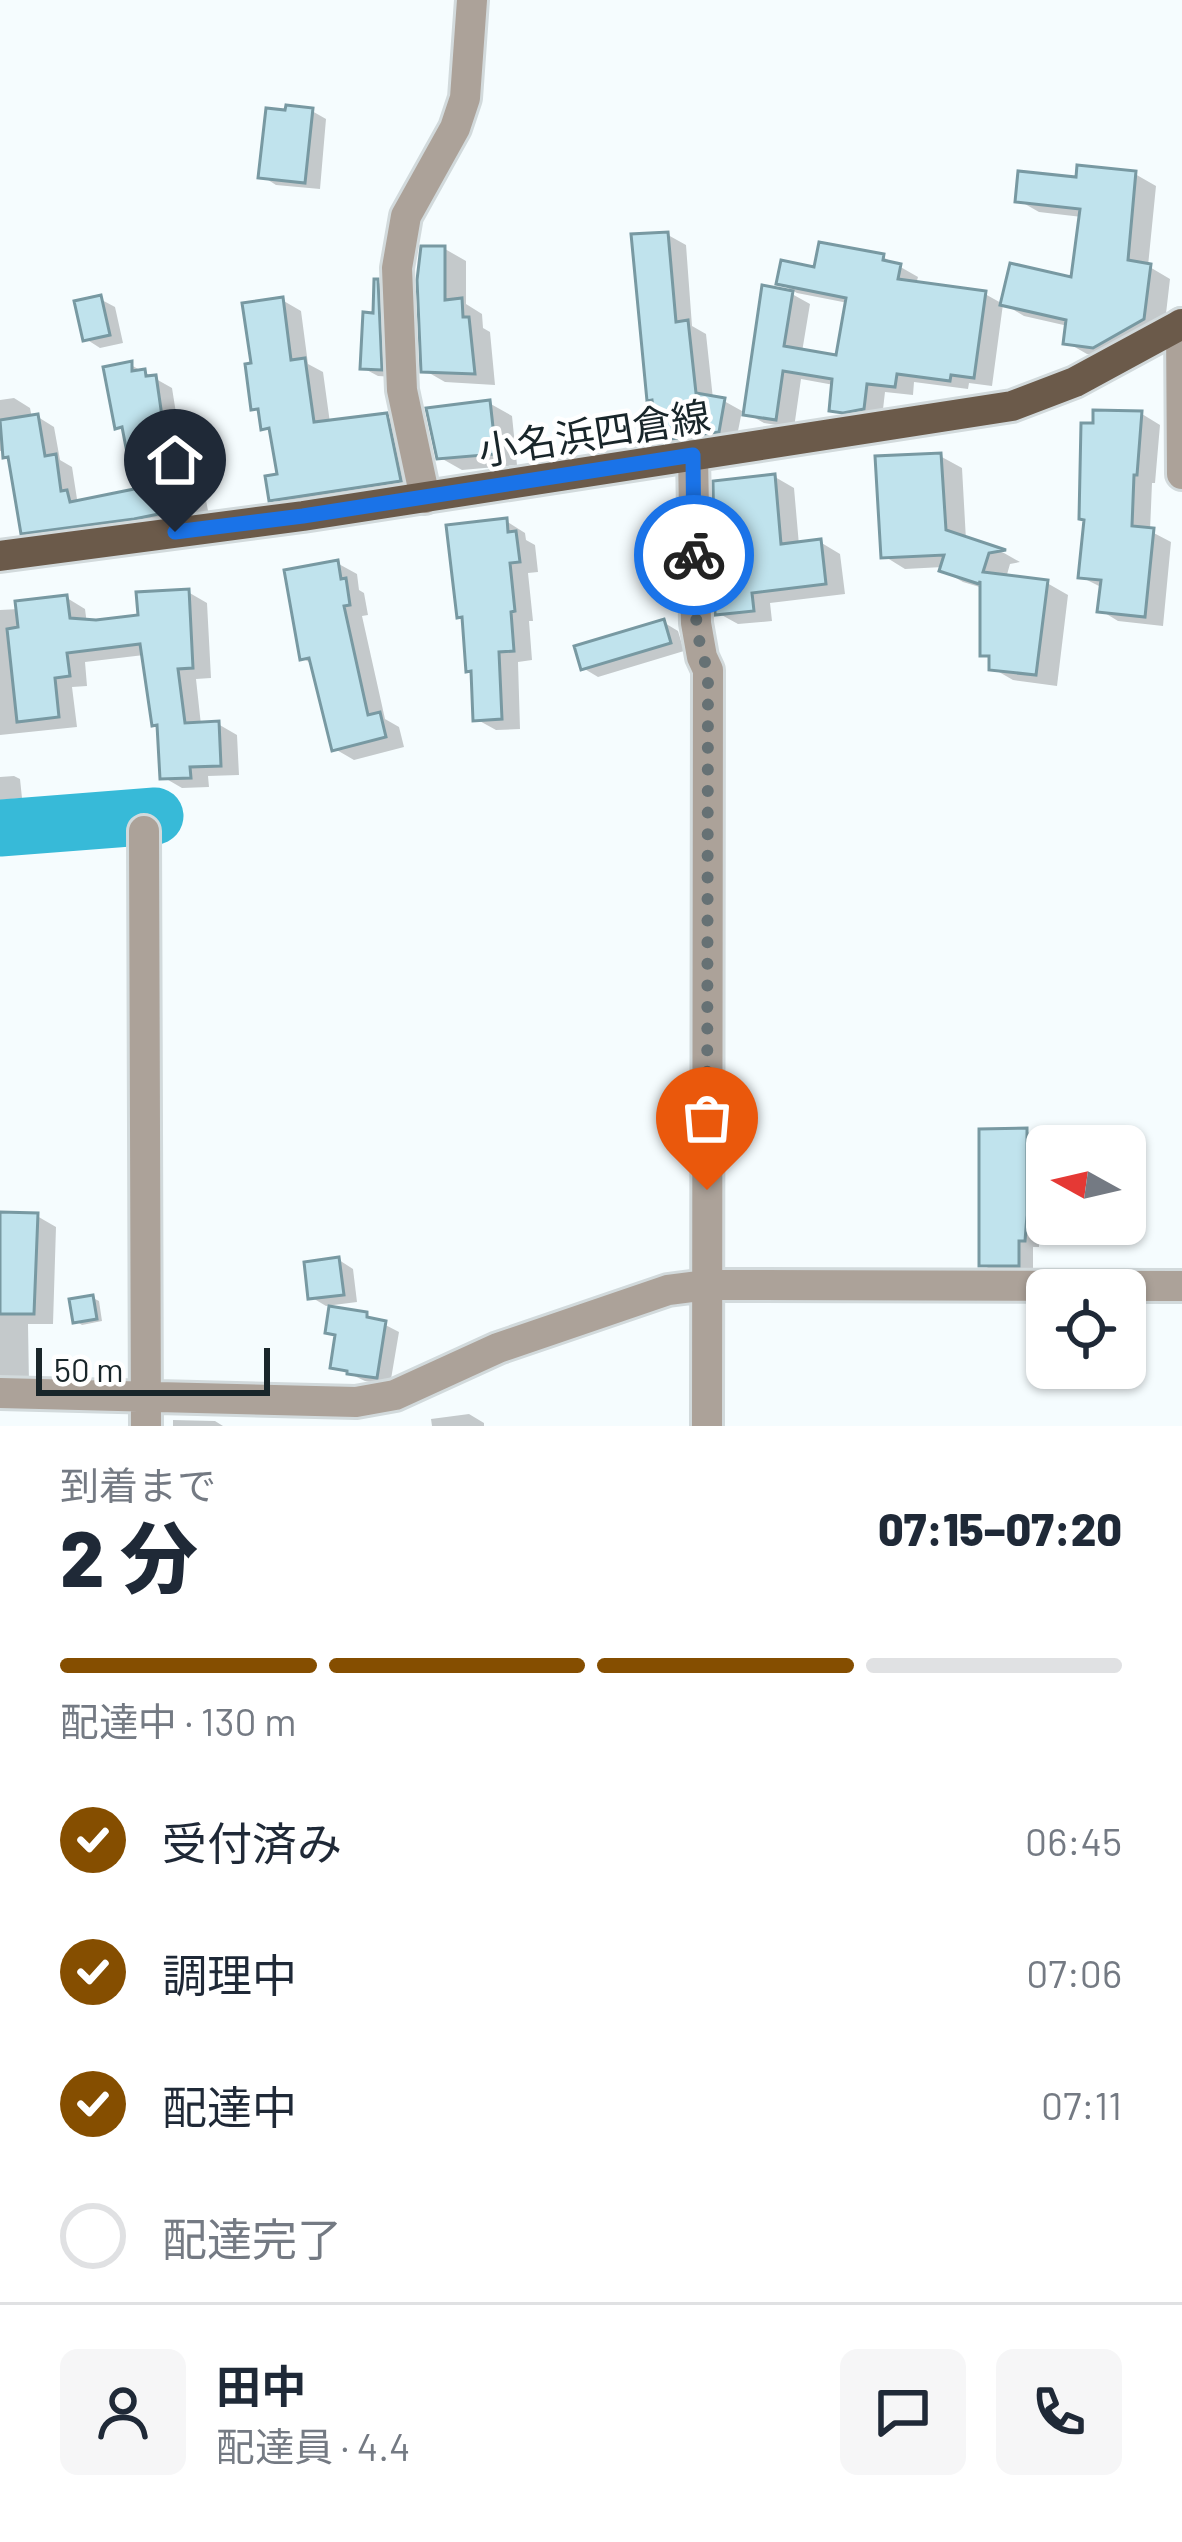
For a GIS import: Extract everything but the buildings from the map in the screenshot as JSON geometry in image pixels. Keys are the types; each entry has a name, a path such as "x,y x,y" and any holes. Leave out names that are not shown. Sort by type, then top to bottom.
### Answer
{"main road":[{"name":"小名浜四倉線","path":"0,556 424,498 1012,406 1075,382 1181,324"}],"street":[{"path":"424,498 402,390 397,268 406,216 465,98 472,0"},
{"path":"1181,324 1182,474"},
{"path":"693,455 696,623 708,670 707,1426"},
{"path":"143,831 146,1412"},
{"path":"0,1393 146,1412 356,1402 395,1395 498,1348 668,1290 707,1285 1182,1286"}],"waterway":[{"path":"0,828 155,816"}],"way so far":[{"path":"694,555 696,623 708,670 707,1190"}],"route":[{"path":"175,532 693,455 694,555"}]}
